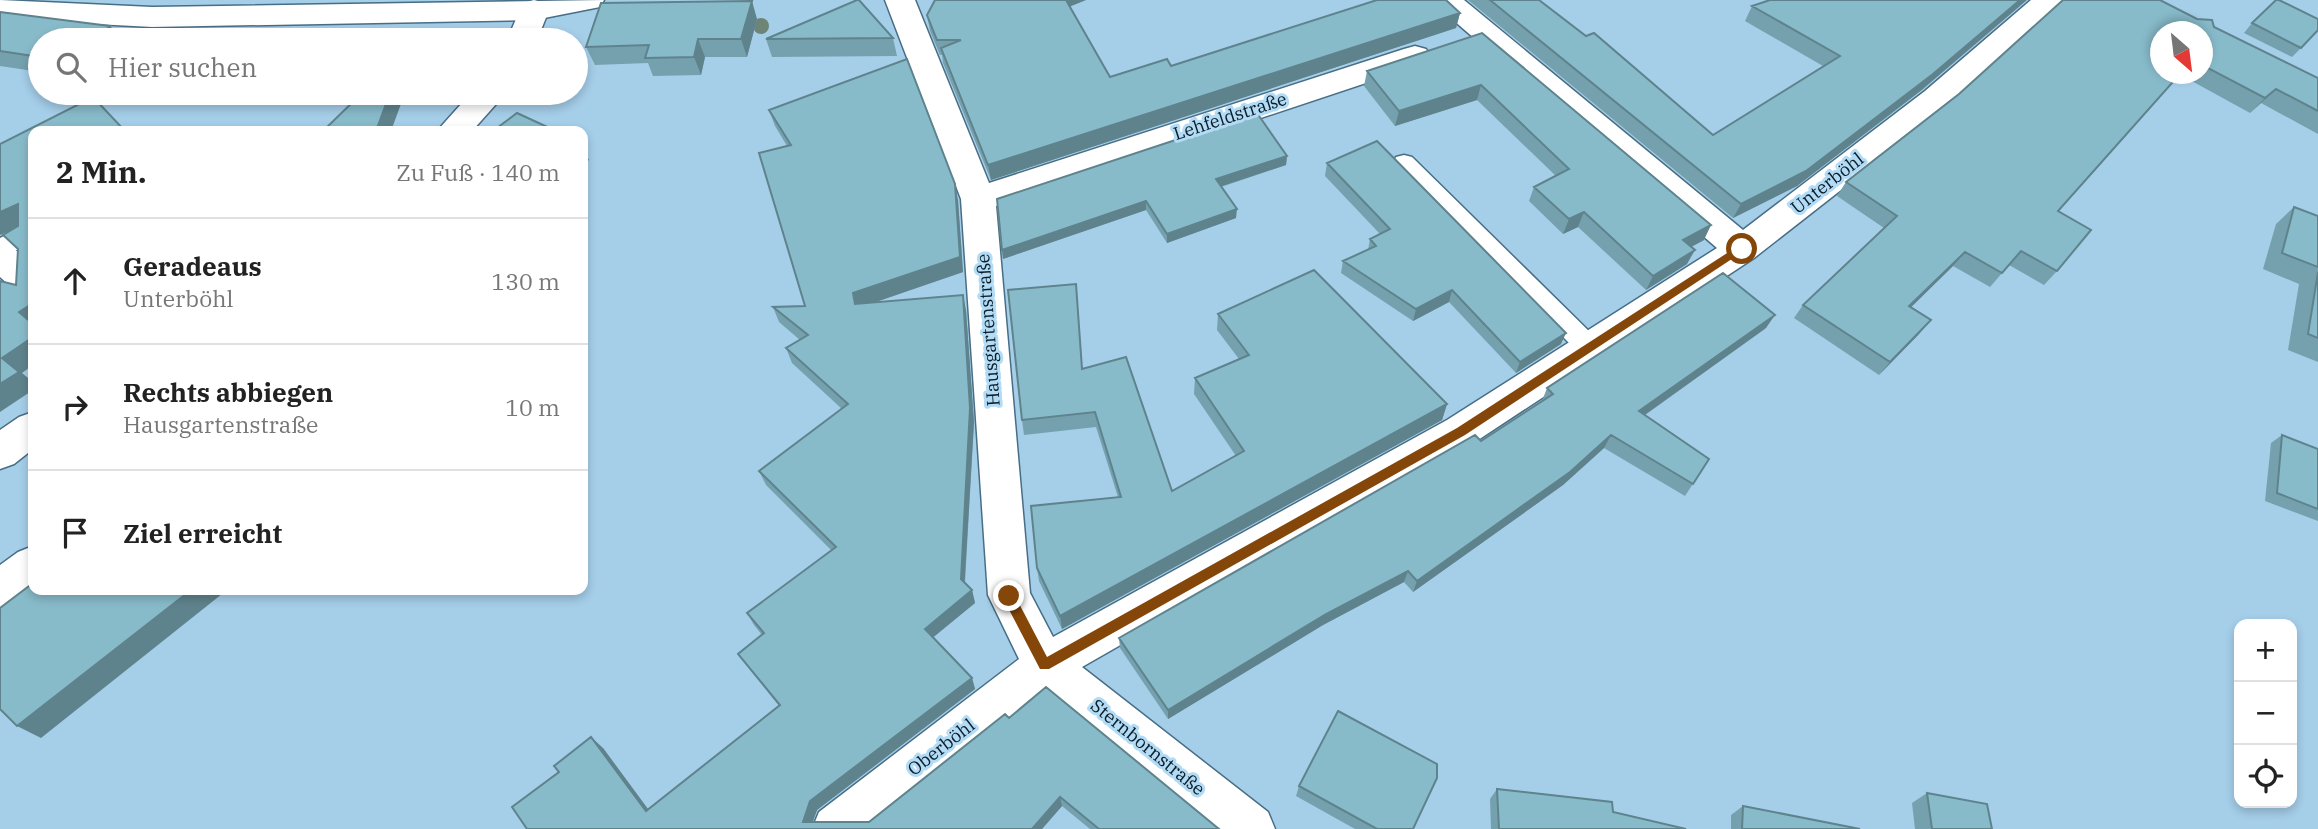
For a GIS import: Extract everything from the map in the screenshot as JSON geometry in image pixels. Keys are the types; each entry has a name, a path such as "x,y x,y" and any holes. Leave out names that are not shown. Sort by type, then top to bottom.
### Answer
{"street":[{"path":"0,9 152,17 534,9 589,0"},
{"name":"Hausgartenstraße","path":"900,0 978,199 1009,596 1045,665"},
{"path":"1445,0 1461,41 1742,249"},
{"name":"Unterböhl","path":"1045,665 1461,431 1742,249 1936,99 2050,0"},
{"path":"527,28 534,9"},
{"name":"Lehfeldstraße","path":"978,199 1461,41"},
{"path":"458,126 478,105"},
{"path":"0,256 28,281"},
{"path":"0,452 28,432"},
{"path":"0,590 28,569"},
{"name":"Oberböhl","path":"836,829 1045,665"},
{"name":"Sternbornstraße","path":"1045,665 1251,829"}],"lane":[{"path":"1404,163 1590,348"},
{"path":"0,249 28,234"}],"building":[{"path":"857,0 893,38 766,39"},
{"path":"935,0 1066,0 1110,77 1167,59 1171,66 1377,0 1446,0 1460,13 988,165 941,48 961,40 937,40 927,15"},
{"path":"1490,0 1539,0 1586,36 1594,33 1713,135 1840,56 1752,6 1770,0 2020,0 1933,74 1806,171 1741,204"},
{"path":"2063,0 2160,0 2197,19 2212,20 2150,21 2150,84 2171,84 2058,211 2091,230 2057,271 2021,251 2002,273 1965,252 1909,306 1931,320 1890,362 1803,305 1897,216 1846,182 1959,94"},
{"path":"2276,0 2318,19 2318,30 2301,48 2252,23"},
{"path":"752,1 741,39 698,39 694,57 645,58 649,45 588,47 601,3"},
{"path":"0,12 110,26 28,28 28,55 0,51"},
{"path":"2213,24 2214,27 2318,78 2318,111 2276,89 2265,98 2213,71"},
{"path":"1482,33 1711,225 1683,240 1695,250 1653,276 1584,212 1569,219 1534,187 1569,169 1481,85 1399,111 1367,71"},
{"path":"907,59 955,184 960,257 853,293 855,304 963,295 970,408 961,579 972,590 925,629 972,678 810,801 803,822 869,822 1005,714 1009,718 1046,687 1219,829 1099,829 1060,797 1032,829 527,829 512,807 559,772 554,766 591,737 646,811 780,705 738,654 764,633 747,613 836,547 759,471 848,404 786,348 808,335 773,307 805,306 759,153 791,145 769,110"},
{"path":"77,105 101,105 120,126 36,126"},
{"path":"350,105 386,105 378,126 328,126"},
{"path":"517,113 545,126 500,126"},
{"path":"1257,113 1287,156 1216,179 1237,209 1167,234 1146,201 1002,250 997,199"},
{"path":"28,130 28,306 19,312 28,320 28,340 2,358 19,372 0,384 0,281 16,285 18,249 3,235 18,226 18,204 0,212 0,144"},
{"path":"1377,141 1566,333 1520,362 1452,290 1416,309 1343,261 1376,246 1370,239 1390,229 1327,163"},
{"path":"2294,207 2318,216 2318,267 2282,253"},
{"path":"1314,270 1447,404 1060,616 1037,568 1031,506 1121,497 1095,412 1022,420 1008,290 1076,284 1082,369 1126,357 1172,491 1244,451 1195,378 1249,355 1218,314"},
{"path":"2318,272 2318,338 2308,334"},
{"path":"1723,273 1775,315 1639,411 1709,459 1693,484 1611,435 1570,472 1417,581 1408,571 1326,614 1168,710 1119,638 1475,435 1481,441 1553,394 1547,388"},
{"path":"2282,435 2318,449 2318,509 2277,493"},
{"path":"28,587 28,595 185,595 17,726 0,709 0,608"},
{"path":"1338,711 1437,764 1437,778 1413,829 1377,829 1299,786"},
{"path":"1497,789 1612,802 1613,812 1686,829 1499,829"},
{"path":"1927,793 1987,804 1992,829 1932,829"},
{"path":"1743,806 1860,829 1742,829"}],"route":[{"path":"1009,596 1045,665 1461,431 1742,249"}]}
